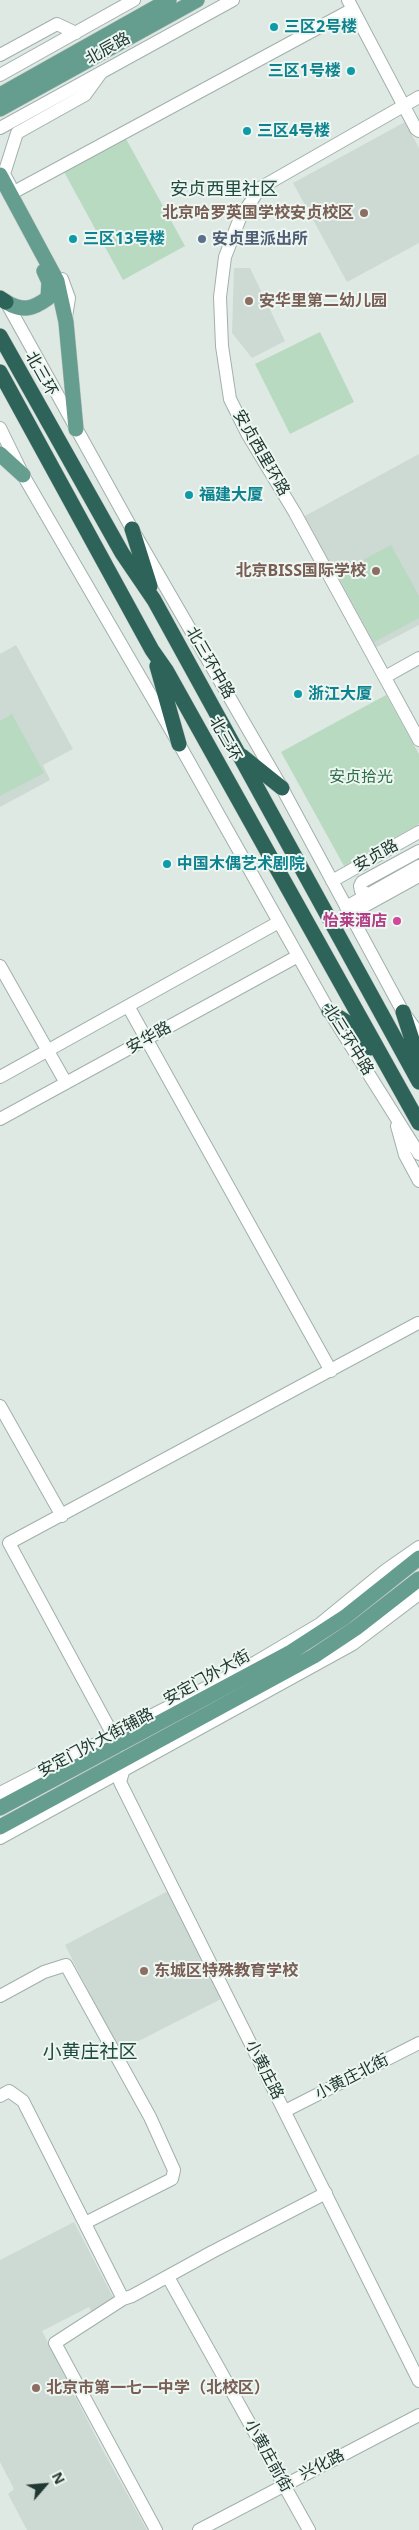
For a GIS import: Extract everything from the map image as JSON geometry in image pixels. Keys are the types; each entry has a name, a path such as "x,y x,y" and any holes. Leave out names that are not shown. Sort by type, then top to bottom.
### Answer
{"highway":[{"name":"北三环","path":"0,336 122,554 154,600 235,751 419,1082"},
{"name":"北三环","path":"0,372 152,650 166,670 419,1123"},
{"path":"132,529 154,600"},
{"path":"152,650 180,744"},
{"path":"235,751 282,788"},
{"path":"329,1011 345,1021 386,1065"},
{"path":"403,1012 419,1061"}],"main road":[{"name":"北辰路","path":"0,95 169,0"},
{"name":"北辰路","path":"0,109 197,0"},
{"path":"0,175 57,281 66,322 76,429"},
{"path":"2,297 17,309 39,305 48,298 49,282 7,190"},
{"path":"0,454 23,475"},
{"name":"安定门外大街","path":"0,1827 120,1752 291,1652 345,1616 419,1558"},
{"name":"安定门外大街","path":"0,1808 120,1752 314,1656 356,1628 419,1579"}],"street":[{"name":"北辰路","path":"0,75 134,0"},
{"name":"北辰路","path":"0,128 233,0"},
{"path":"7,190 351,4 403,106 419,131"},
{"path":"0,55 57,24 76,33"},
{"path":"66,322 70,298 59,273 7,190 4,174 17,133 85,95 101,73"},
{"name":"安贞西里环路","path":"419,97 260,188 237,226 226,257 220,296 222,346 230,399 248,435 295,513 419,740"},
{"name":"北三环中路","path":"2,297 132,529 282,788 403,1012 419,1034"},
{"name":"北三环中路","path":"0,428 23,475 180,744 329,1011 419,1154"},
{"path":"384,678 419,658"},
{"name":"安贞路","path":"332,881 419,832"},
{"path":"369,894 361,891 360,886 373,876 396,845"},
{"name":"安贞路","path":"373,876 419,851"},
{"name":"安贞路","path":"348,911 369,894 419,866"},
{"path":"348,911 419,876"},
{"path":"0,1077 279,922"},
{"name":"安华路","path":"0,1120 298,956"},
{"path":"0,966 66,1083"},
{"path":"128,1006 331,1371"},
{"path":"394,1114 405,1155 419,1180"},
{"path":"120,1752 9,1543 418,1323"},
{"path":"0,1406 62,1516"},
{"name":"安定门外大街辅路","path":"0,1838 120,1752 256,1662 320,1624 386,1570 419,1547"},
{"name":"安定门外大街辅路","path":"0,1794 120,1752 353,1644 419,1594"},
{"name":"小黄庄路","path":"120,1752 120,1782 418,2375"},
{"path":"0,1996 44,1972 66,1965 150,2117 174,2170 172,2179 85,2223"},
{"name":"小黄庄北街","path":"285,2111 419,2043"},
{"path":"0,2096 9,2091 22,2101 123,2299"},
{"path":"156,2530 55,2342 123,2299 132,2296 326,2193"},
{"name":"小黄庄前街","path":"168,2277 309,2530"},
{"name":"兴化路","path":"199,2530 419,2415"}],"shaded area":[{"name":"北京哈罗英国学校安贞校区","path":"405,122 419,148 419,243 347,282 293,183"},
{"name":"安华里第二幼儿园","path":"234,268 250,268 285,341 252,358 232,333"},
{"name":"北京BISS国际学校","path":"419,454 419,625 375,648 303,517"},
{"path":"16,645 73,749 43,765 50,780 0,807 0,654"},
{"name":"东城区特殊教育学校","path":"168,1891 223,1998 119,2051 65,1945"},
{"name":"北京市第一七一中学（北校区）","path":"74,2222 115,2301 92,2313 89,2307 42,2331 100,2445 147,2530 27,2530 8,2494 14,2489 0,2462 0,2260"}],"green space":[{"path":"125,137 185,246 123,280 63,170"},
{"path":"320,332 354,402 290,434 255,364"},
{"path":"391,545 419,596 419,618 374,642 337,574"},
{"name":"安贞拾光","path":"386,695 419,754 419,824 344,866 281,752"},
{"path":"12,714 44,773 0,796 0,721"}],"place":[{"name":"三区2号楼","path":"274,27"},
{"name":"三区1号楼","path":"351,71"},
{"name":"三区4号楼","path":"247,131"},
{"name":"北京哈罗英国学校安贞校区","path":"364,213"},
{"name":"三区13号楼","path":"73,239"},
{"name":"安贞里派出所","path":"202,239"},
{"name":"安华里第二幼儿园","path":"249,301"},
{"name":"福建大厦","path":"189,495"},
{"name":"北京BISS国际学校","path":"376,571"},
{"name":"浙江大厦","path":"298,694"},
{"name":"中国木偶艺术剧院","path":"167,864"},
{"name":"怡莱酒店","path":"397,921"},
{"name":"东城区特殊教育学校","path":"144,1971"},
{"name":"北京市第一七一中学（北校区）","path":"36,2388"}],"district":[{"name":"安贞西里社区","path":"224,190"},
{"name":"小黄庄社区","path":"90,2053"}]}
